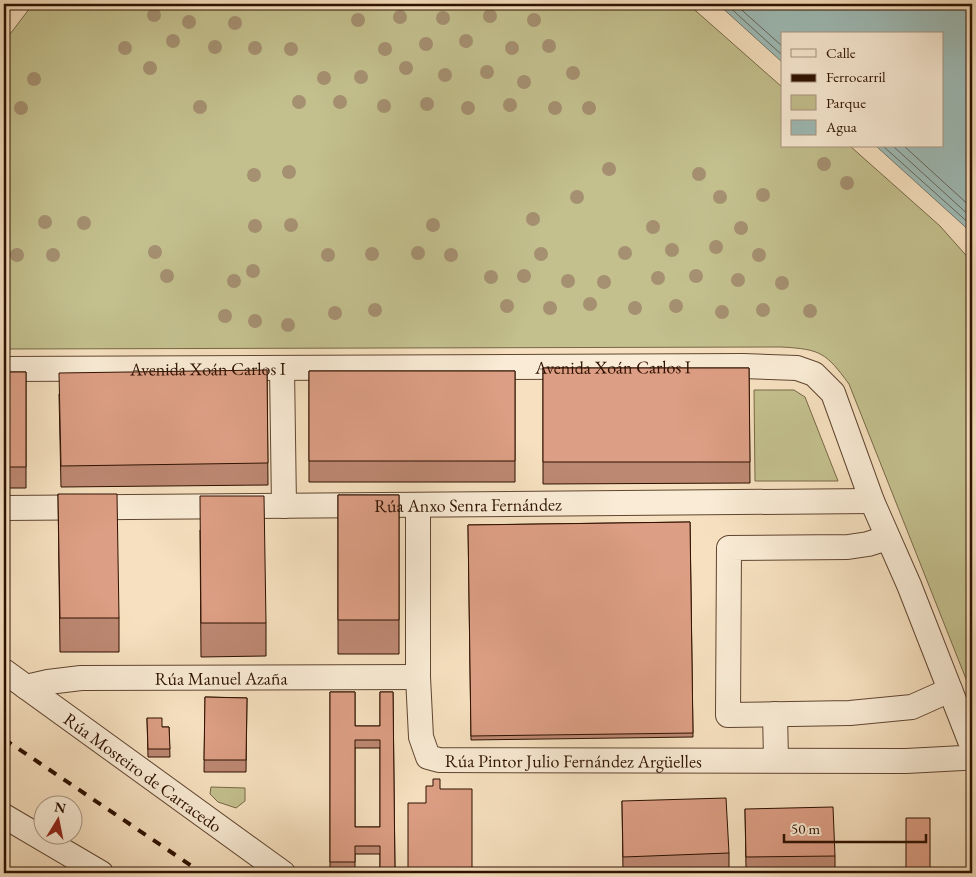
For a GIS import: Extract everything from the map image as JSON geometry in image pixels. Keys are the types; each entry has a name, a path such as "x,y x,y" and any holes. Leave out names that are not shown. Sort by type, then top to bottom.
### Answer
{"street":[{"name":"Avenida Xoán Carlos I","path":"4,369 743,366 797,368 814,374 833,394 887,538 909,586 972,746"},
{"path":"282,368 284,506"},
{"name":"Rúa Anxo Senra Fernández","path":"4,508 872,500"},
{"name":"Rúa Pintor Julio Fernández Argüelles","path":"418,505 418,677 421,737 428,757 439,760 776,759 906,761 963,758 972,755"},
{"path":"887,538 868,544 848,547 729,548 728,716 850,713 912,707 950,690"},
{"name":"Rúa Mosteiro de Carracedo","path":"4,671 283,873"},
{"name":"Rúa Manuel Azaña","path":"26,687 81,678 418,677"},
{"path":"775,714 776,759"},
{"path":"4,816 101,873"}],"green space":[{"path":"33,4 688,4 781,86 781,148 852,148 940,226 972,262 972,694 849,384 828,359 814,351 781,347 4,349 4,42"},
{"path":"754,390 794,390 805,397 838,481 755,481"},
{"path":"211,787 245,788 245,801 236,808 218,802 210,794"}],"water":[{"path":"718,4 972,4 972,233 878,148 944,148 944,32 781,32 781,61"}],"building":[{"path":"543,368 749,368 750,462 543,462"},
{"path":"267,370 268,463 61,466 59,373"},
{"path":"309,371 515,371 515,461 309,461"},
{"path":"4,372 26,372 26,467 4,467"},
{"path":"58,494 117,494 119,618 60,618"},
{"path":"338,495 399,495 399,620 338,620"},
{"path":"200,496 264,496 266,623 201,623"},
{"path":"690,522 693,733 471,736 468,525"},
{"path":"330,692 355,692 355,726 380,726 380,692 393,692 395,873 380,873 380,846 355,846 355,862 330,862","holes":["355,740 380,740 380,827 355,827"]},
{"path":"205,697 247,698 246,760 204,760"},
{"path":"147,718 162,718 162,727 169,727 170,749 148,749"},
{"path":"433,779 440,779 440,789 472,789 472,873 408,873 408,803 426,803 426,786 433,786"},
{"path":"726,798 729,853 623,857 622,801"},
{"path":"833,807 835,856 746,857 745,809"},
{"path":"906,818 930,818 930,873 906,873"}],"railway":[{"path":"4,739 202,873"}]}
